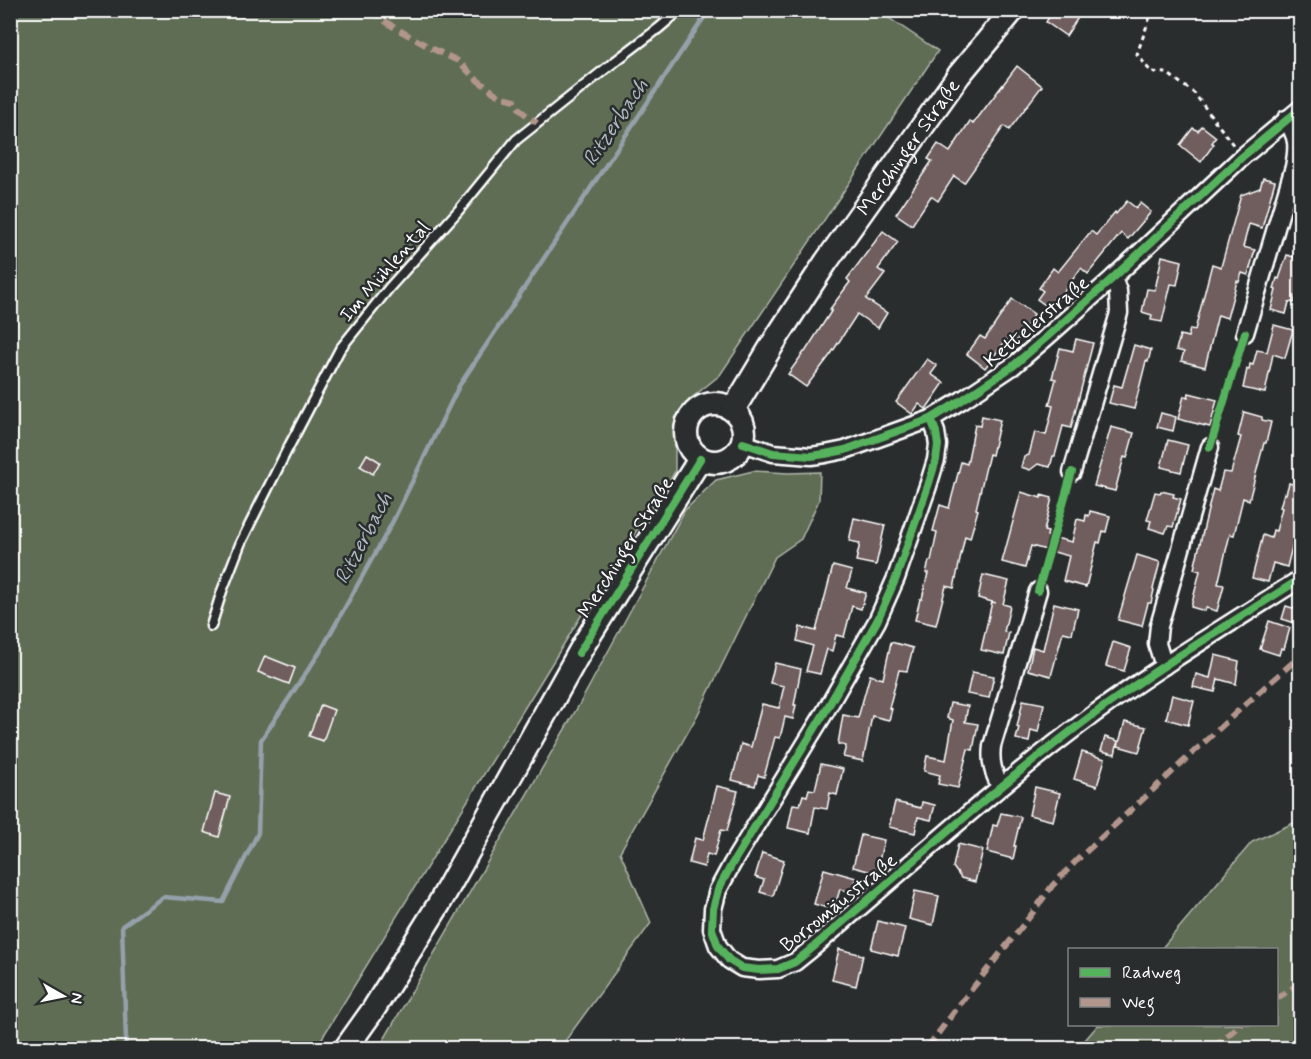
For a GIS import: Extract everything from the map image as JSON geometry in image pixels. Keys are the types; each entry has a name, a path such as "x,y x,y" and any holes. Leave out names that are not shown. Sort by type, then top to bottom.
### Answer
{"street":[{"name":"Merchinger Straße","path":"733,410 826,262 958,75 1013,10"},
{"name":"Kettelerstraße","path":"743,443 773,453 818,455 845,450 931,419 1013,366 1113,278 1242,157 1300,108"},
{"path":"1245,333 1294,167 1297,150 1295,134 1286,119"},
{"path":"1072,472 1119,313 1120,302 1113,278"},
{"path":"706,405 725,405 740,416 745,434 743,443 733,457 717,463 708,462 700,459 688,444 687,425 697,410 706,405"},
{"name":"Borromäusstraße","path":"931,419 938,445 936,460 896,578 878,621 718,890 713,909 712,929 718,946 729,960 742,968 778,969 795,962 1000,786 1095,714 1164,666 1300,579"},
{"path":"1164,666 1157,644 1159,626 1210,447"},
{"name":"Merchinger Straße","path":"346,1048 373,1010 439,904 579,653 700,459"},
{"path":"1000,786 993,772 992,746 1038,591"}],"lane":[{"name":"Im Mühlental","path":"211,626 241,542 340,349 389,288 458,211 516,140 680,10"}],"path":[{"path":"1148,10 1151,14 1137,54 1151,72 1167,73 1194,93 1242,157"}],"green space":[{"path":"877,10 938,51 720,375 689,400 675,418 675,472 589,603 316,1048 11,1048 10,11"},
{"path":"753,471 820,472 819,500 801,539 775,557 697,716 620,852 651,923 560,1048 379,1048 579,705 685,510 716,480"},
{"path":"1300,820 1300,1048 1078,1048 1097,1026 1278,1026 1278,948 1162,948 1252,842"}],"building":[{"path":"1053,10 1083,10 1066,36 1046,22"},
{"path":"1017,66 1042,86 1009,130 1004,126 964,183 954,176 938,201 931,196 912,225 896,214 932,161 928,159 938,144 950,152 970,121 973,124"},
{"path":"1202,126 1216,137 1212,143 1214,144 1201,162 1180,145 1193,128 1198,131"},
{"path":"1263,178 1275,181 1262,228 1249,224 1243,247 1255,250 1248,275 1242,273 1239,282 1237,281 1227,318 1218,315 1205,367 1181,361 1184,352 1176,350 1180,335 1188,337 1190,329 1195,330 1212,264 1221,267 1241,195 1260,188"},
{"path":"1127,201 1136,208 1140,203 1151,212 1128,239 1121,233 1088,274 1081,268 1057,301 1054,299 1049,308 1037,299 1043,291 1039,288 1053,268 1058,272 1091,231 1096,235"},
{"path":"883,231 898,242 878,269 885,274 866,299 887,313 878,328 857,314 806,387 788,374 805,352 832,310 830,309 850,282 847,279"},
{"path":"1287,255 1300,259 1300,297 1296,296 1294,303 1289,302 1286,314 1271,310 1277,278 1279,279"},
{"path":"1162,256 1182,261 1177,285 1171,284 1162,322 1151,320 1152,315 1142,312 1147,289 1155,290"},
{"path":"1012,299 1034,314 1014,345 1006,340 985,368 967,354 980,336 985,339"},
{"path":"1274,325 1293,330 1285,358 1273,354 1265,393 1243,388 1247,369 1249,370 1250,364 1253,365 1257,350 1267,352"},
{"path":"1076,339 1093,343 1071,428 1063,426 1050,467 1038,464 1030,470 1021,467 1024,457 1029,455 1035,432 1046,435 1053,406 1049,405 1056,379 1052,378 1060,348 1073,351"},
{"path":"1134,345 1151,350 1134,409 1109,403 1114,385 1122,387"},
{"path":"927,359 937,366 931,374 944,383 926,409 919,404 912,414 896,402"},
{"path":"1189,393 1217,400 1210,427 1178,419 1184,396 1188,397"},
{"path":"1244,412 1271,422 1249,500 1243,498 1234,535 1230,534 1218,584 1224,585 1217,611 1206,608 1205,611 1191,607 1200,571 1194,569 1213,489 1218,491 1223,472 1231,473 1241,437 1238,436"},
{"path":"1161,413 1176,417 1173,431 1157,427"},
{"path":"982,416 1000,420 992,455 989,454 970,538 965,536 954,588 946,586 936,625 915,620 920,599 922,599 929,561 931,561 937,532 933,531 940,505 949,508 961,462 967,464 975,425 980,426"},
{"path":"1111,427 1134,433 1127,458 1124,457 1115,491 1094,486"},
{"path":"1168,440 1188,445 1181,472 1161,467"},
{"path":"367,454 380,462 373,474 360,466"},
{"path":"1289,483 1300,486 1300,521 1287,567 1273,563 1268,582 1252,578 1263,535 1271,538 1273,530 1276,531 1282,508 1280,507"},
{"path":"1161,491 1174,494 1173,497 1181,499 1173,527 1168,526 1165,533 1149,528 1151,521 1147,520 1155,492 1160,493"},
{"path":"1021,492 1041,498 1041,495 1052,498 1044,531 1048,532 1047,536 1072,542 1077,519 1085,521 1090,511 1110,516 1106,532 1103,531 1100,543 1097,542 1086,587 1063,581 1069,556 1031,546 1025,568 1002,562"},
{"path":"854,518 885,525 876,565 856,561 860,543 849,541"},
{"path":"1137,555 1160,562 1151,603 1148,603 1142,626 1118,620"},
{"path":"833,566 852,571 847,588 866,593 861,609 852,606 844,637 836,635 832,651 827,649 820,674 806,671 813,646 797,641 800,627 816,631"},
{"path":"983,575 1009,581 1003,604 1010,606 1004,632 1009,633 1004,655 981,650 992,602 996,603 978,598"},
{"path":"1054,603 1078,609 1072,634 1063,632 1051,676 1028,670 1033,647 1043,650"},
{"path":"1286,606 1299,610 1295,623 1282,619"},
{"path":"1269,621 1290,628 1284,649 1281,648 1279,655 1260,649"},
{"path":"891,642 913,648 907,671 899,670 889,708 892,709 889,720 872,716 863,761 843,757 846,746 838,744 843,715 858,718 870,675 883,679"},
{"path":"1113,642 1131,648 1124,671 1106,666"},
{"path":"1215,655 1239,661 1236,684 1218,679 1215,692 1193,687 1196,674 1210,678"},
{"path":"265,656 295,668 289,684 258,672"},
{"path":"775,663 801,669 793,719 785,717 780,738 775,737 764,777 758,775 755,786 732,780 741,744 751,747 762,704 779,708 784,686 770,683"},
{"path":"972,672 994,676 989,698 967,694"},
{"path":"1172,695 1194,701 1188,725 1166,719"},
{"path":"1023,700 1044,704 1038,732 1031,730 1029,742 1016,739"},
{"path":"950,703 968,706 965,722 978,724 973,750 968,749 958,788 938,784 940,775 924,771 927,756 946,760 953,720 947,718"},
{"path":"321,705 334,710 323,741 309,736"},
{"path":"1125,722 1146,727 1139,752 1118,746"},
{"path":"1105,737 1118,741 1115,754 1101,751"},
{"path":"1082,752 1105,759 1097,786 1074,779"},
{"path":"821,764 843,769 837,795 830,793 827,809 815,807 810,833 788,828 793,804 800,805 803,795 807,796 809,789 815,790"},
{"path":"717,786 738,791 727,831 721,830 714,856 707,854 704,867 689,863 695,838 703,840"},
{"path":"1035,787 1060,793 1053,821 1029,815"},
{"path":"215,793 230,797 219,837 204,832"},
{"path":"895,802 921,808 922,802 935,805 931,820 918,817 915,833 889,827"},
{"path":"1001,813 1021,817 1013,859 987,852 993,825 997,826"},
{"path":"861,835 884,840 876,873 853,867"},
{"path":"958,844 983,850 975,882 961,878 953,867"},
{"path":"762,853 784,860 773,896 760,892 764,880 755,877"},
{"path":"824,869 856,878 851,893 840,889 834,910 814,904"},
{"path":"915,891 939,896 933,925 909,919"},
{"path":"878,921 905,928 898,956 871,949"},
{"path":"839,949 863,955 856,986 832,980"}],"waterway":[{"name":"Ritzerbach","path":"124,1048 126,1040 122,926 163,897 223,902 258,833 261,740 320,652 391,525 459,386 709,10"}],"marked path":[{"path":"370,10 392,26 458,61 476,79 499,96 515,100 521,110 537,123"},
{"path":"927,1048 1052,886 1077,860 1300,656"},
{"path":"1278,998 1300,983"},
{"path":"1213,1048 1239,1026"}],"cycle path":[{"path":"743,443 773,453 811,456 845,450 931,419 1013,366 1113,278 1242,157 1300,109"},
{"path":"1210,447 1245,333"},
{"path":"931,419 938,445 936,460 896,578 877,621 718,890 713,909 712,929 718,946 729,960 742,968 778,969 795,962 985,800 1057,742 1144,679 1300,579"},
{"path":"579,653 700,459"},
{"path":"1038,591 1072,472"}]}
